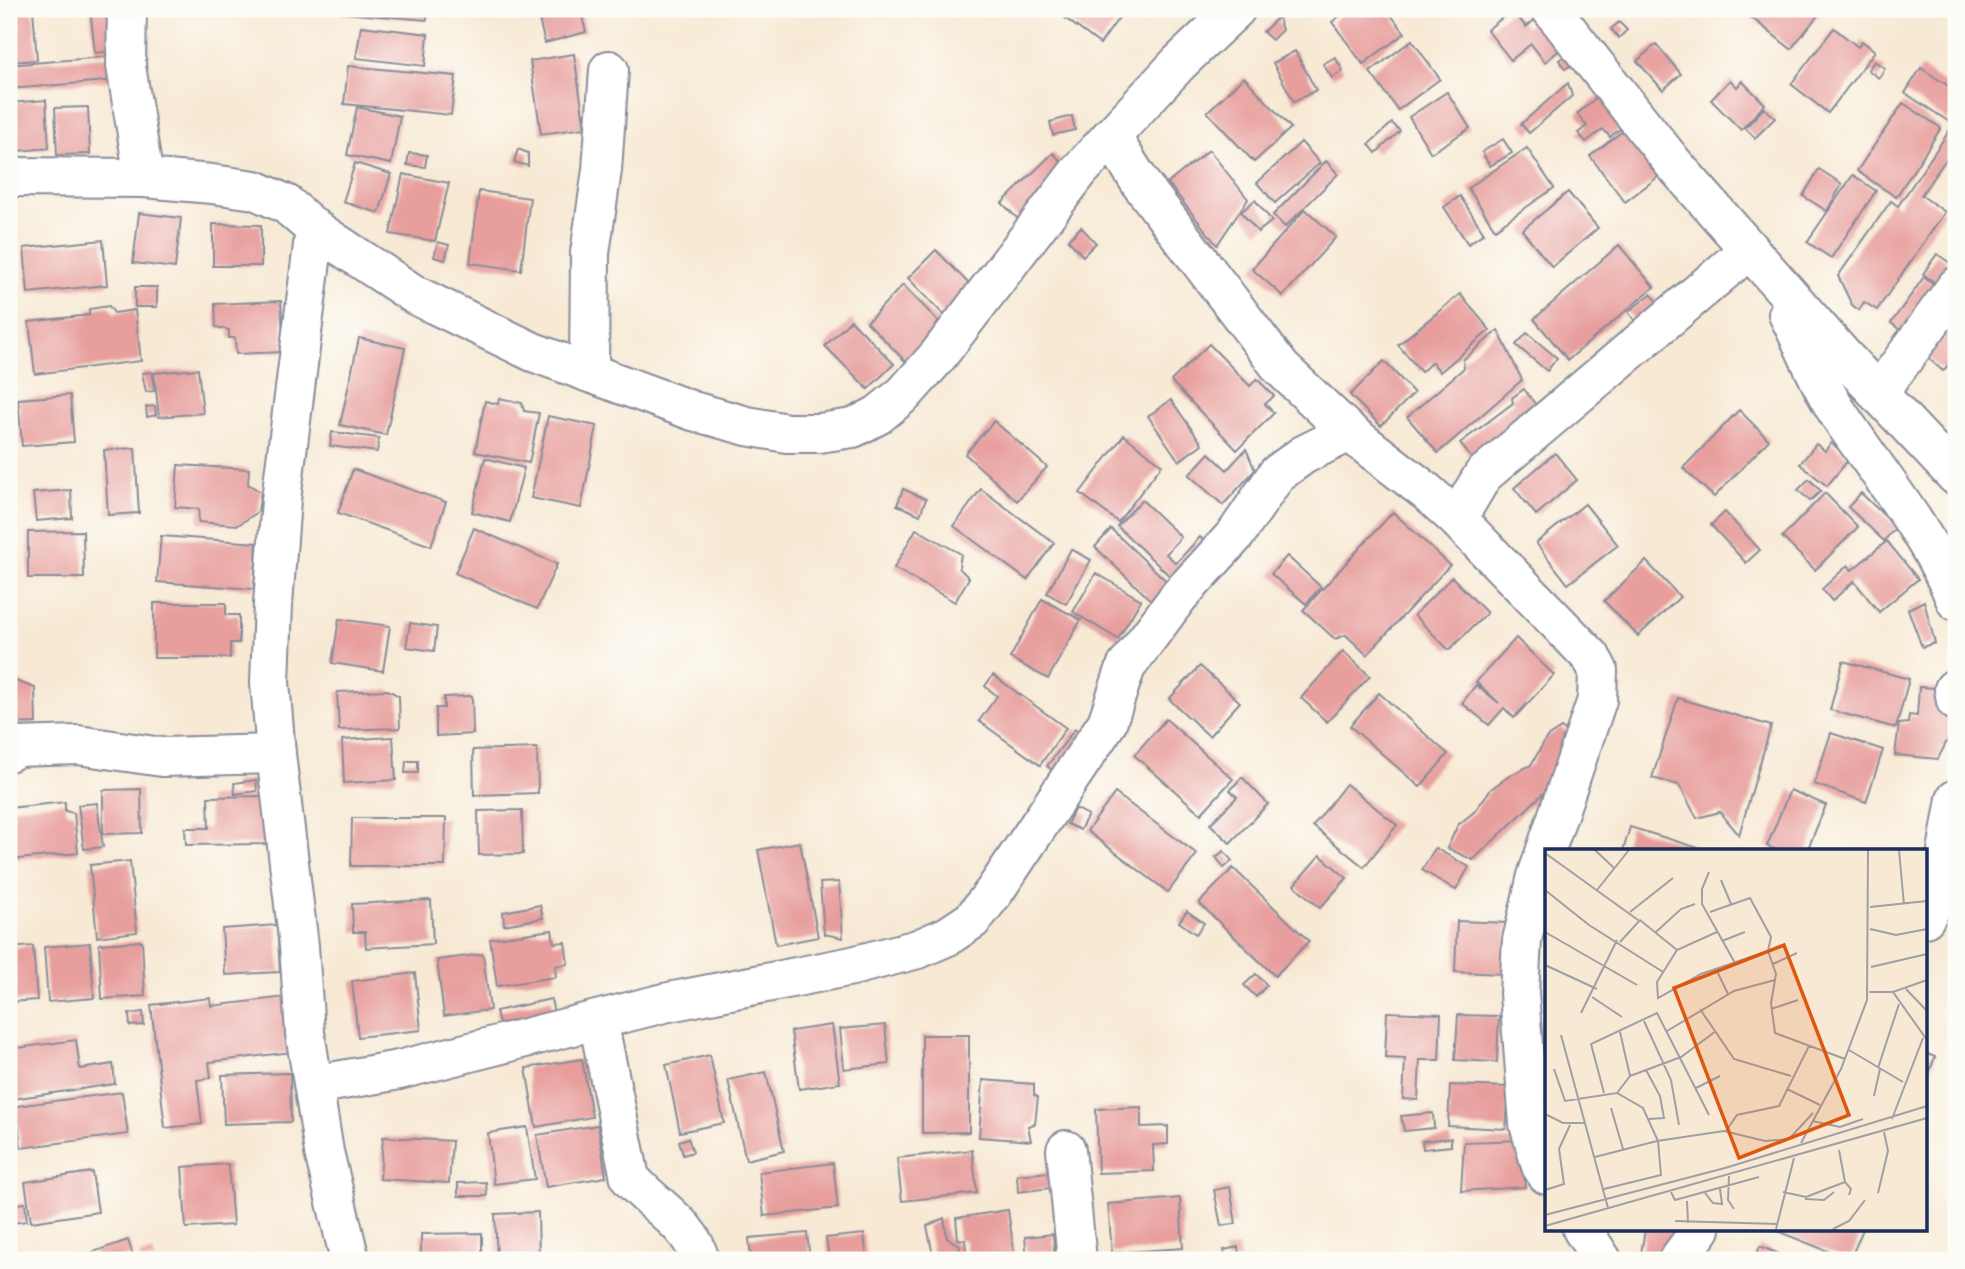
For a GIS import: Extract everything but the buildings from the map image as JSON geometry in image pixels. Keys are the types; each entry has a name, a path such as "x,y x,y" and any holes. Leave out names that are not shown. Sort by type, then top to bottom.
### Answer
{"street":[{"path":"127,9 126,66 144,178"},
{"path":"9,177 144,178 255,190 286,204 315,229 415,295 534,352 694,411 747,426 788,433 819,433 853,428 877,415 904,394 937,357 1080,170 1179,63 1236,9"},
{"path":"1551,9 1673,163 1878,394 1956,476"},
{"path":"589,373 590,253 602,170 609,70"},
{"path":"1111,136 1141,184 1281,368 1349,432 1427,492 1457,519 1591,657 1598,670 1597,700 1546,849"},
{"path":"315,229 281,500 270,682 299,946 305,1033 324,1152 350,1260"},
{"path":"1457,519 1483,475 1757,257"},
{"path":"1757,257 1835,407 1914,523 1947,578 1956,601"},
{"path":"1878,394 1956,287"},
{"path":"314,1085 399,1070 664,1003 852,966 918,949 948,936 972,920 994,892 1107,723 1126,667 1179,596 1236,534 1277,474 1303,454 1349,432"},
{"path":"1427,492 1483,475"},
{"path":"9,752 17,747 78,745 162,757 276,754"},
{"path":"1926,861 1956,787"},
{"path":"1926,916 1940,892 1956,799"},
{"path":"1545,853 1522,940 1519,993 1528,1125 1545,1172"},
{"path":"598,1020 630,1178 643,1194 687,1231 699,1260"},
{"path":"1066,1150 1077,1260"},
{"path":"1583,1230 1602,1260"}]}
